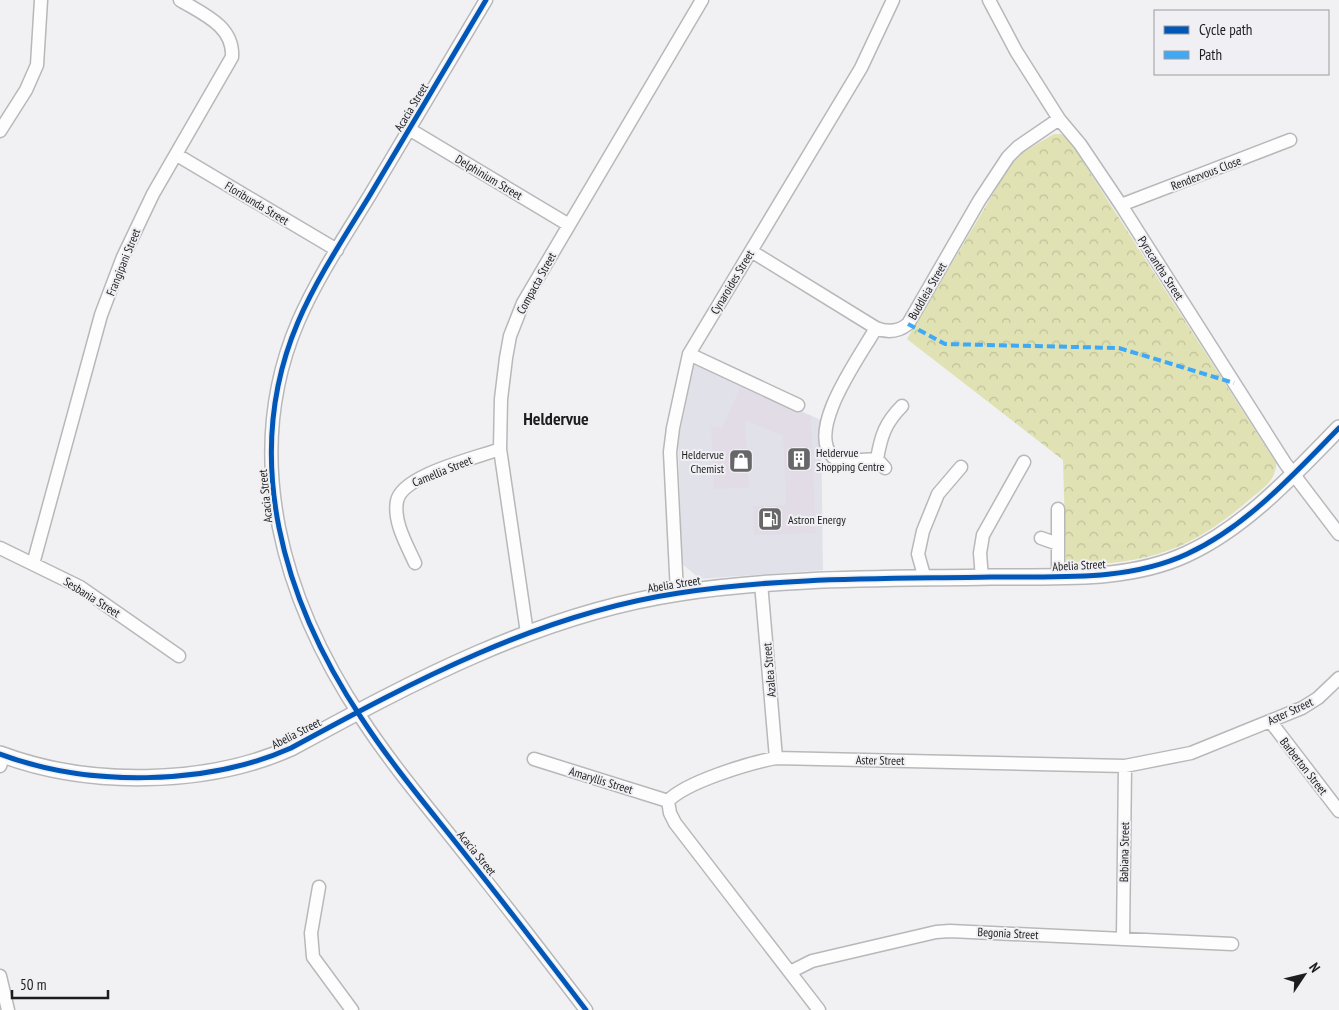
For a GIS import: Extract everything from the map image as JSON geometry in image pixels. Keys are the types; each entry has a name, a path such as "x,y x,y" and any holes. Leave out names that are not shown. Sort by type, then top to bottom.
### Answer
{"street":[{"path":"0,131 26,90 37,64 41,0"},
{"name":"Frangipani Street","path":"33,564 102,315 134,231 230,64 232,48 222,28 180,0"},
{"name":"Acacia Street","path":"486,0 336,250 299,320 279,379 272,435 271,484 286,564 325,656 357,712 396,767 586,1010"},
{"name":"Compacta Street","path":"527,633 500,449 502,399 510,336 523,302 702,0"},
{"name":"Cynaroides Street","path":"677,593 670,452 673,428 689,354 862,68 893,0"},
{"name":"Pyracantha Street","path":"989,0 1016,51 1059,119 1080,144 1121,206 1293,474 1339,534"},
{"name":"Buddleia Street","path":"876,328 884,331 895,331 908,324 979,201 1008,157 1018,147 1059,119"},
{"name":"Delphinium Street","path":"409,129 569,225"},
{"name":"Rendezvous Close","path":"1121,206 1290,140"},
{"name":"Floribunda Street","path":"177,155 336,250"},
{"path":"751,252 876,328 828,414 825,438 829,454 837,459 881,463 884,428 902,406"},
{"path":"689,354 798,405"},
{"name":"Abelia Street","path":"1,758 99,775 153,777 203,773 268,758 470,656 527,633 575,617 677,593 761,583 1058,576 1125,573 1155,567 1188,554 1243,519 1293,474 1339,428"},
{"name":"Camellia Street","path":"415,563 398,521 397,501 400,493 405,487 423,476 500,449"},
{"path":"982,578 980,553 983,535 1024,462"},
{"path":"925,579 918,554 923,531 938,494 962,467"},
{"path":"1058,509 1058,576"},
{"path":"1041,538 1058,544"},
{"name":"Sesbania Street","path":"0,548 80,588 179,656"},
{"name":"Azalea Street","path":"761,583 776,758"},
{"name":"Aster Street","path":"668,801 688,786 761,760 776,758 1125,766 1191,753 1270,721 1310,704 1339,678"},
{"name":"Barberton Street","path":"1270,721 1339,811"},
{"name":"Amaryllis Street","path":"534,759 668,801"},
{"name":"Babiana Street","path":"1123,938 1125,766"},
{"path":"668,801 670,813 675,823 819,1010"},
{"path":"320,887 311,933 313,957 352,1010"},
{"name":"Begonia Street","path":"790,972 812,961 950,930 1232,944"},
{"path":"0,976 8,1010"}],"shaded area":[{"path":"694,364 821,420 823,570 700,579 682,564 678,442"}],"green space":[{"path":"1054,134 1061,134 1069,140 1276,463 1276,469 1268,484 1228,517 1186,543 1165,552 1143,558 1120,562 1066,566 1063,460 907,339 1012,162 1023,152"}],"building":[{"path":"740,387 795,412 802,412 811,416 816,533 754,535 753,506 786,505 783,436 745,420 749,488 714,489 711,426 722,428"}],"marked path":[{"path":"908,324 945,344 1119,348 1234,383"}],"cycle path":[{"path":"486,0 332,257 298,322 281,373 273,425 272,477 279,528 292,578 311,627 334,674 387,755 586,1010"},
{"path":"0,754 34,765 108,777 146,778 222,770 258,761 291,748 384,698 479,653 577,617 627,603 679,593 796,581 1066,577 1091,576 1140,569 1164,563 1187,554 1209,543 1229,529 1287,481 1339,428"}],"place":[{"name":"Heldervue Shopping Centre","path":"799,459"},
{"name":"Heldervue Chemist","path":"741,461"},
{"name":"Astron Energy","path":"770,519"}],"district":[{"name":"Heldervue","path":"556,418"}]}
